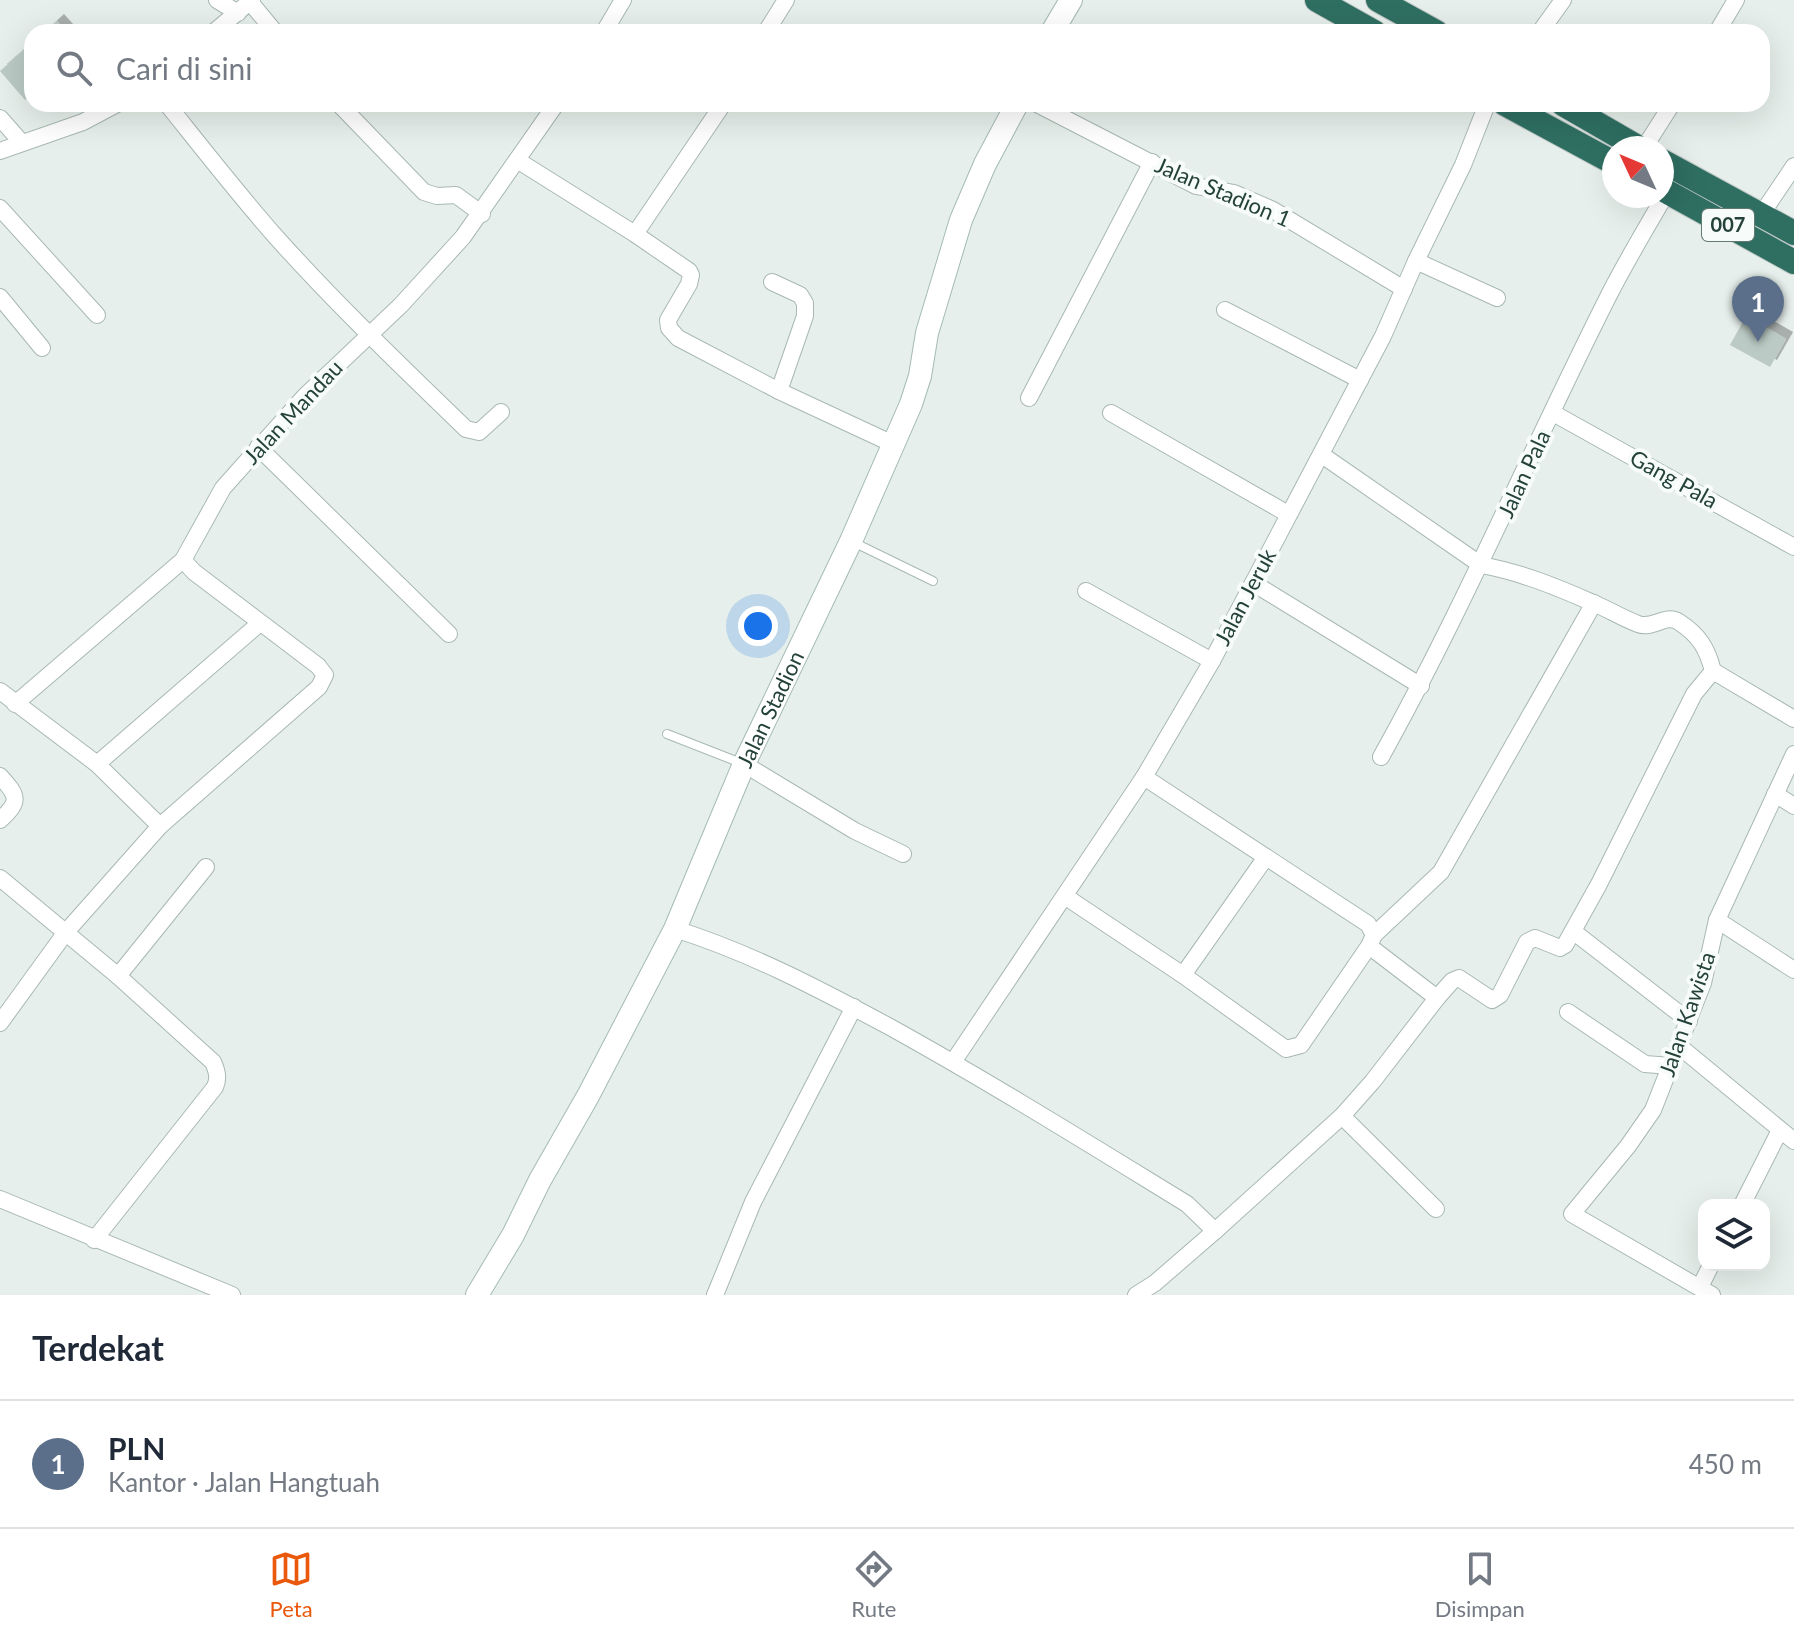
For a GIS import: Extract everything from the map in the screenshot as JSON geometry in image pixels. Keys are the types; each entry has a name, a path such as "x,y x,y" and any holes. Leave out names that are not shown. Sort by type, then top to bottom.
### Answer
{"highway":[{"path":"1317,0 1360,24"},
{"path":"1386,2 1423,24"},
{"path":"1520,112 1602,157"},
{"path":"1577,112 1620,136"},
{"name":"007","path":"1674,168 1794,233"},
{"name":"007","path":"1674,196 1794,262"}],"street":[{"path":"217,0 247,5 267,24"},
{"path":"609,24 623,0"},
{"path":"771,24 786,0"},
{"path":"1057,24 1071,0"},
{"path":"1546,24 1563,0"},
{"path":"1722,24 1736,0"},
{"path":"224,24 247,5"},
{"path":"0,151 83,122 102,112"},
{"path":"173,112 277,238 368,334 471,432 482,431 501,412"},
{"path":"347,112 424,192 430,196 456,195 482,214"},
{"name":"Jalan Mandau","path":"15,704 183,560 223,488 305,396 401,305 482,214 550,112"},
{"path":"635,234 718,112"},
{"name":"Jalan Stadion","path":"477,1295 595,1084 675,929 744,764 851,541 911,404 920,376 927,333 961,220 985,164 1013,112"},
{"name":"Jalan Stadion 1","path":"1053,112 1196,186 1234,193 1273,210 1404,289"},
{"name":"Jalan Jeruk","path":"953,1062 1144,777 1212,661 1383,336 1463,165 1484,112"},
{"path":"1649,136 1666,112"},
{"path":"0,118 22,143"},
{"path":"517,160 635,234 691,275 668,320 673,334 779,391 893,444"},
{"path":"1029,398 1152,162"},
{"path":"1761,215 1794,166"},
{"path":"0,208 97,315"},
{"name":"Jalan Pala","path":"1381,757 1421,686 1611,291 1655,208"},
{"path":"1416,261 1497,298"},
{"path":"772,282 800,295 806,309 779,391"},
{"path":"0,297 42,348"},
{"path":"1225,310 1360,380"},
{"path":"1111,413 1288,514"},
{"name":"Gang Pala","path":"1553,413 1794,547"},
{"path":"258,447 449,634"},
{"path":"1322,455 1481,565 1511,570 1640,625 1676,620 1697,635 1708,653 1713,671 1794,719"},
{"path":"0,1023 66,932 160,826 324,681 325,675 318,666 194,572 183,560"},
{"path":"1253,583 1421,686"},
{"path":"1086,591 1212,661"},
{"path":"1066,897 1183,975 1281,1047 1291,1049 1301,1045 1372,940 1441,872 1594,603"},
{"path":"97,764 260,623"},
{"path":"1136,1295 1155,1283 1215,1231 1342,1116 1452,981 1459,978 1488,999 1497,998 1527,942 1541,939 1563,947 1574,932 1694,694 1713,671"},
{"path":"0,691 97,764 160,826"},
{"name":"Jalan Kawista","path":"1706,1291 1572,1214 1653,1110 1703,983 1717,920 1794,754"},
{"path":"744,764 855,831 903,854"},
{"path":"0,776 15,798 12,809 0,820"},
{"path":"1144,777 1368,924 1372,940 1437,998"},
{"path":"1775,794 1794,806"},
{"path":"1183,975 1266,857"},
{"path":"118,976 206,867"},
{"path":"0,878 118,976 213,1062 218,1081 94,1240"},
{"path":"1717,920 1794,970"},
{"path":"675,929 728,946 795,976 953,1062 1187,1204 1215,1231"},
{"path":"1574,932 1689,1021"},
{"path":"715,1295 753,1202 854,1007"},
{"path":"1568,1012 1645,1064 1671,1066"},
{"path":"1679,1046 1794,1141"},
{"path":"1342,1116 1436,1209"},
{"path":"1745,1199 1780,1130"},
{"path":"0,1199 232,1295"},
{"path":"1706,1291 1710,1271"}],"lane":[{"path":"851,541 933,581"},
{"path":"667,734 744,764"}],"building":[{"path":"24,50 24,99 0,71"},
{"path":"1746,316 1786,339 1770,367 1730,345"}],"place":[{"name":"PLN","path":"1758,342"}]}
